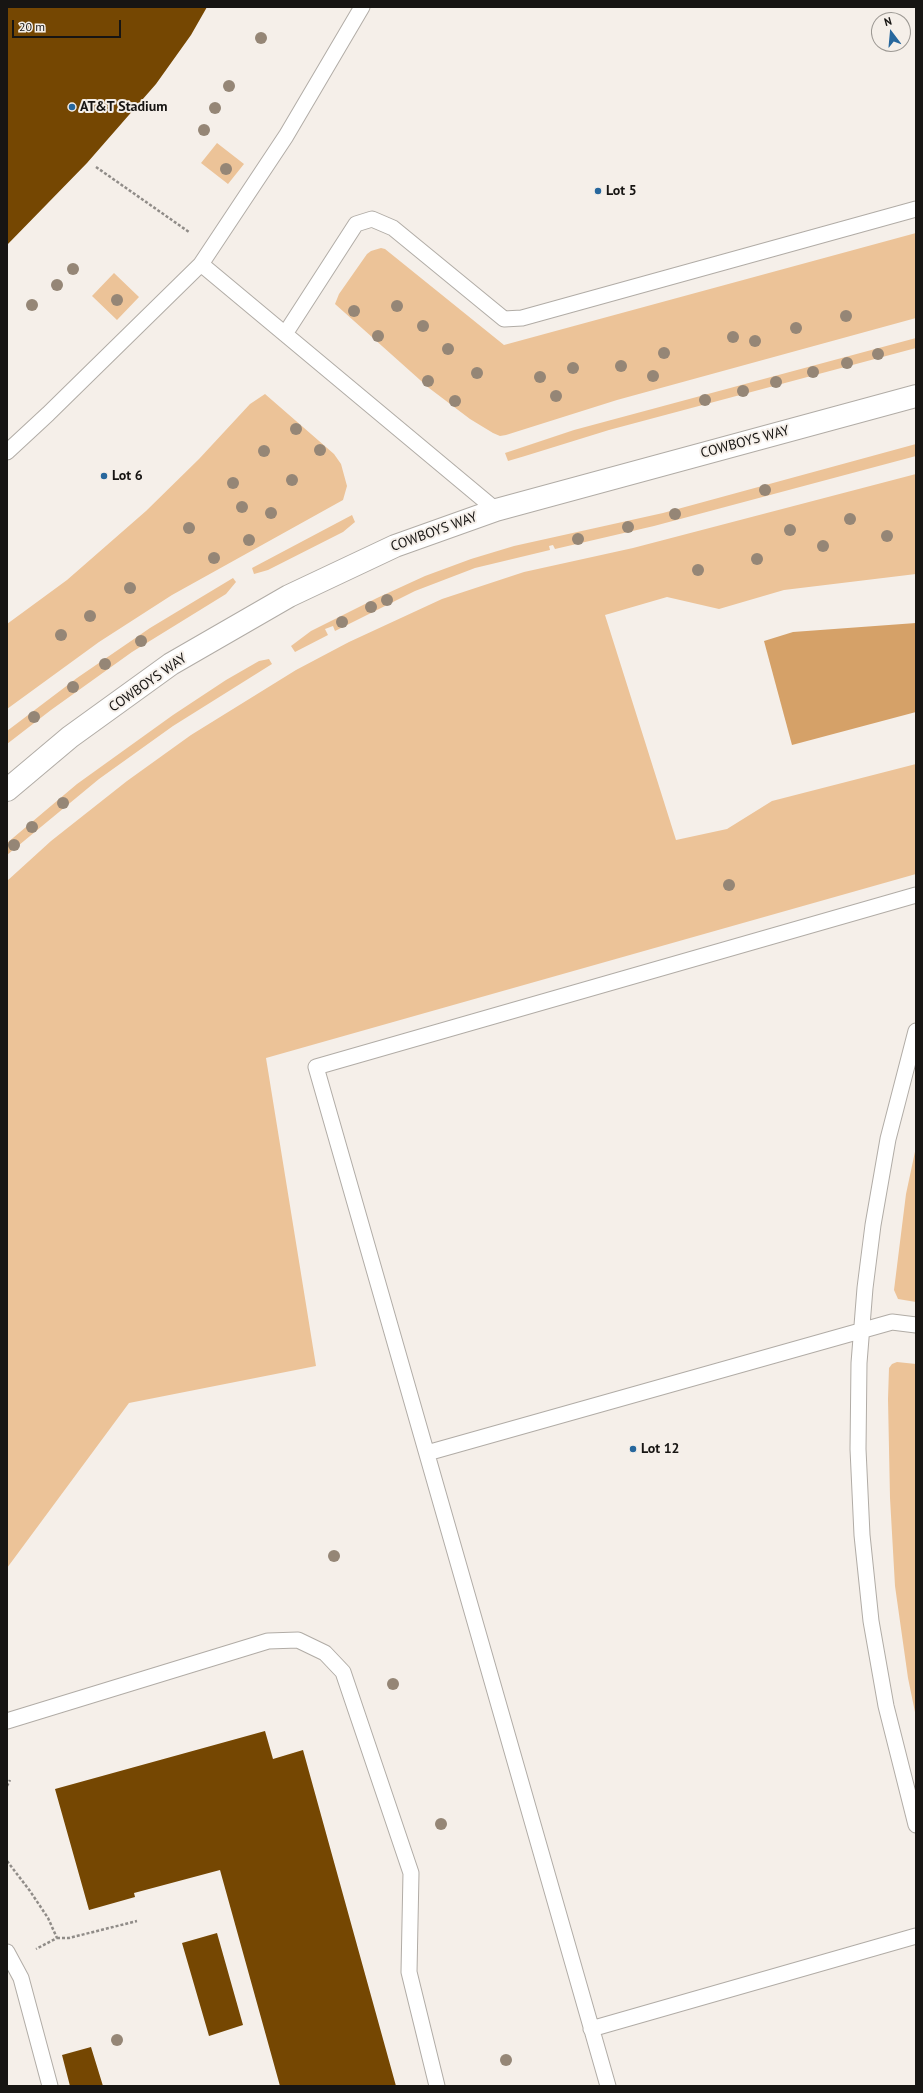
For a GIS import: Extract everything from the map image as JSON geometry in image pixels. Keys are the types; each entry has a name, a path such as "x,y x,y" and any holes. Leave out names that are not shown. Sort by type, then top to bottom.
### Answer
{"street":[{"name":"COWBOYS WAY","path":"7,790 70,737 171,664 289,596 395,546 496,510 916,396"}],"lane":[{"path":"7,452 48,414 201,264 286,136 362,7"},
{"path":"285,334 356,224 372,218 392,228 504,319 522,318 916,209"},
{"path":"201,264 496,510"},
{"path":"608,2086 316,1067 916,895"},
{"path":"916,1031 888,1139 865,1288 859,1363 858,1449 862,1535 870,1613 886,1706 916,1825"},
{"path":"427,1453 892,1322 916,1325"},
{"path":"7,1721 268,1641 298,1640 325,1653 343,1672 411,1874 409,1972 436,2086"},
{"path":"591,2029 916,1936"},
{"path":"7,1952 21,1978 50,2086"}],"path":[{"path":"96,167 212,247"},
{"path":"7,1786 10,1780"},
{"path":"7,1861 34,1896 48,1918 57,1938"},
{"path":"29,1953 57,1938 69,1938 137,1921"}],"shaded area":[{"path":"217,143 244,164 228,184 201,163"},
{"path":"916,233 916,318 617,400 500,436 470,419 429,388 335,304 339,294 367,254 381,248 385,249 504,345"},
{"path":"114,273 139,297 117,320 92,296"},
{"path":"916,338 916,348 609,430 508,461 505,453 574,430"},
{"path":"265,394 334,454 341,464 347,486 343,500 172,595 99,642 7,709 7,624 67,580 146,511 199,459 250,404"},
{"path":"916,444 916,456 654,526 555,549 553,545 549,546 550,550 475,568 415,591 335,631 333,626 325,629 328,635 295,652 291,646 311,631 377,598 425,576 471,559 514,546 663,513"},
{"path":"916,474 916,574 784,590 719,609 667,597 605,615 676,840 727,829 772,801 916,764 916,874 266,1058 316,1366 129,1403 7,1568 7,881 51,841 127,781 191,735 296,670 349,642 442,599 524,572 633,548"},
{"path":"352,515 355,522 343,532 268,570 254,574 252,568"},
{"path":"233,578 236,582 226,594 132,652 51,710 7,744 7,731 77,678 150,628"},
{"path":"916,623 916,712 792,745 764,641 793,632"},
{"path":"269,659 272,664 173,726 99,779 7,855 7,843 77,784 173,715 226,680 259,661"},
{"path":"916,1147 916,1302 898,1299 894,1290 906,1194"},
{"path":"897,1362 916,1364 916,1717 908,1678 895,1586 890,1498 888,1399 889,1368 892,1364"}],"building":[{"name":"AT&T Stadium","path":"7,7 207,7 191,35 156,84 87,163 7,245"},
{"path":"265,1731 273,1759 303,1750 396,2086 280,2086 220,1870 134,1893 135,1897 89,1910 55,1789"},
{"path":"217,1933 243,2025 209,2036 182,1943"},
{"path":"91,2047 103,2086 70,2086 62,2055"}],"place":[{"name":"AT&T Stadium","path":"72,107"},
{"name":"Lot 5","path":"598,191"},
{"name":"Lot 6","path":"104,476"},
{"name":"Lot 12","path":"633,1449"}]}
